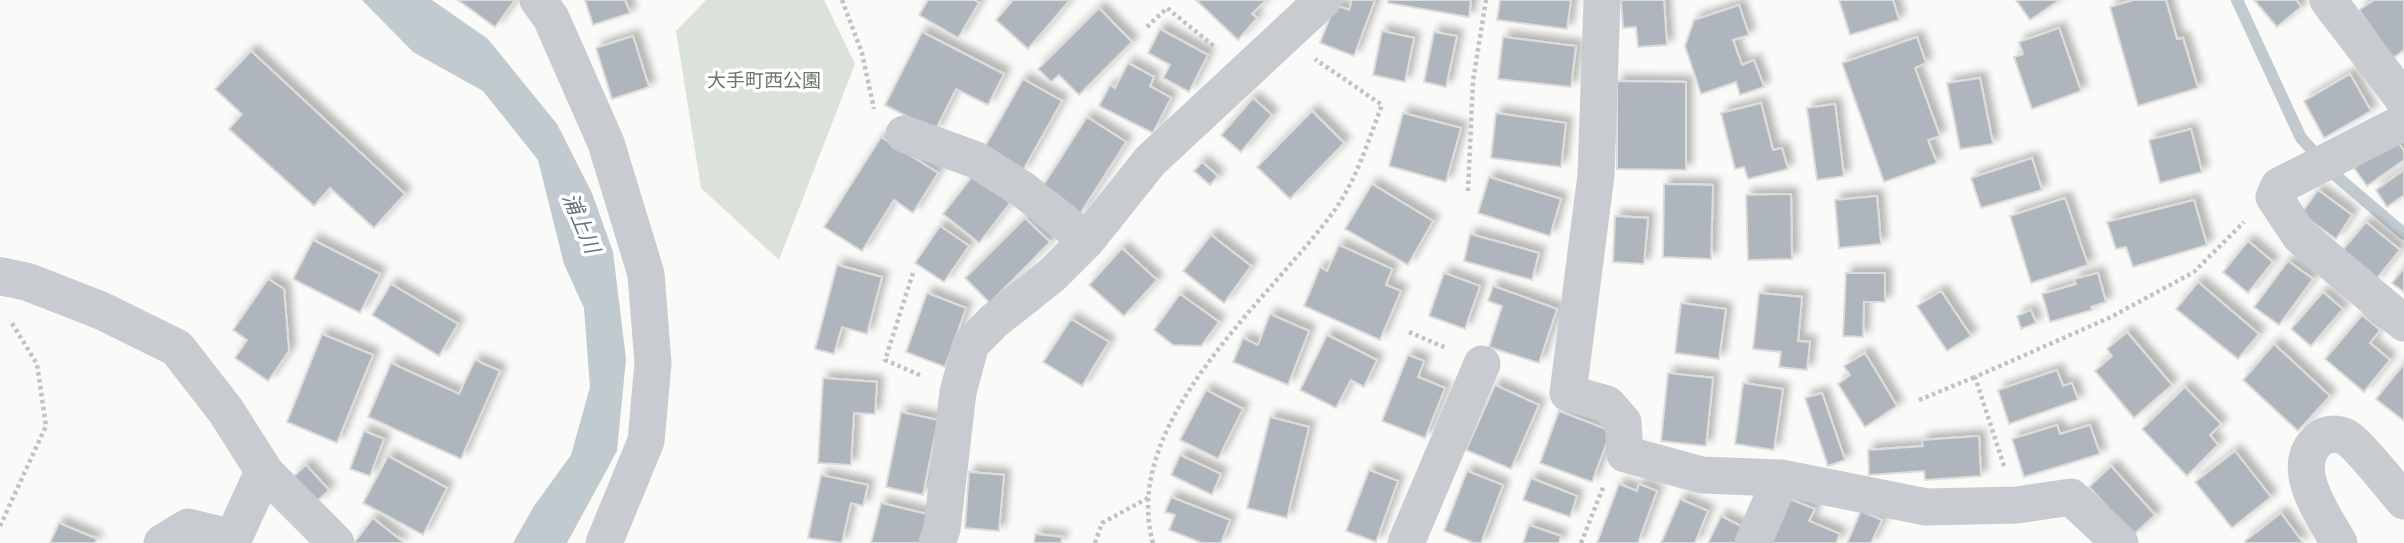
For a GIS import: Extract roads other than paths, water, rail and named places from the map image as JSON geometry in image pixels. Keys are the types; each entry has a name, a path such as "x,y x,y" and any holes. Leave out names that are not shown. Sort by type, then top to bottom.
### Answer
{"street":[{"path":"538,0 551,18 606,143 646,274 653,363 646,441 604,543"},
{"path":"937,543 942,529 958,392 971,344 994,321 1052,275 1087,240 1150,161 1323,0"},
{"path":"1602,0 1596,175 1568,393 1607,404 1623,422 1625,454 1702,475 1781,478 1926,507 2017,505 2071,497 2120,543"},
{"path":"2328,0 2404,100"},
{"path":"2404,122 2349,150 2287,187 2300,236 2404,323"},
{"path":"904,134 976,160 1022,188 1087,240"},
{"path":"0,276 28,282 102,311 177,348 226,411 264,471 336,543"},
{"path":"1406,543 1482,364"},
{"path":"2339,543 2319,509 2304,469 2307,452 2320,438 2332,433 2347,438 2404,500"},
{"path":"162,543 188,527 232,540 264,471"},
{"path":"1753,543 1781,478"}],"water":[{"name":"浦上川","path":"362,0 432,0 488,39 557,124 592,193 613,252 626,359 617,451 567,543 513,543 534,506 571,455 590,387 584,308 564,264 538,160 483,91 413,52"}],"waterway":[{"path":"2237,0 2301,138 2335,175 2404,234"}],"park label":[{"name":"大手町西公園","path":"764,80"}]}
